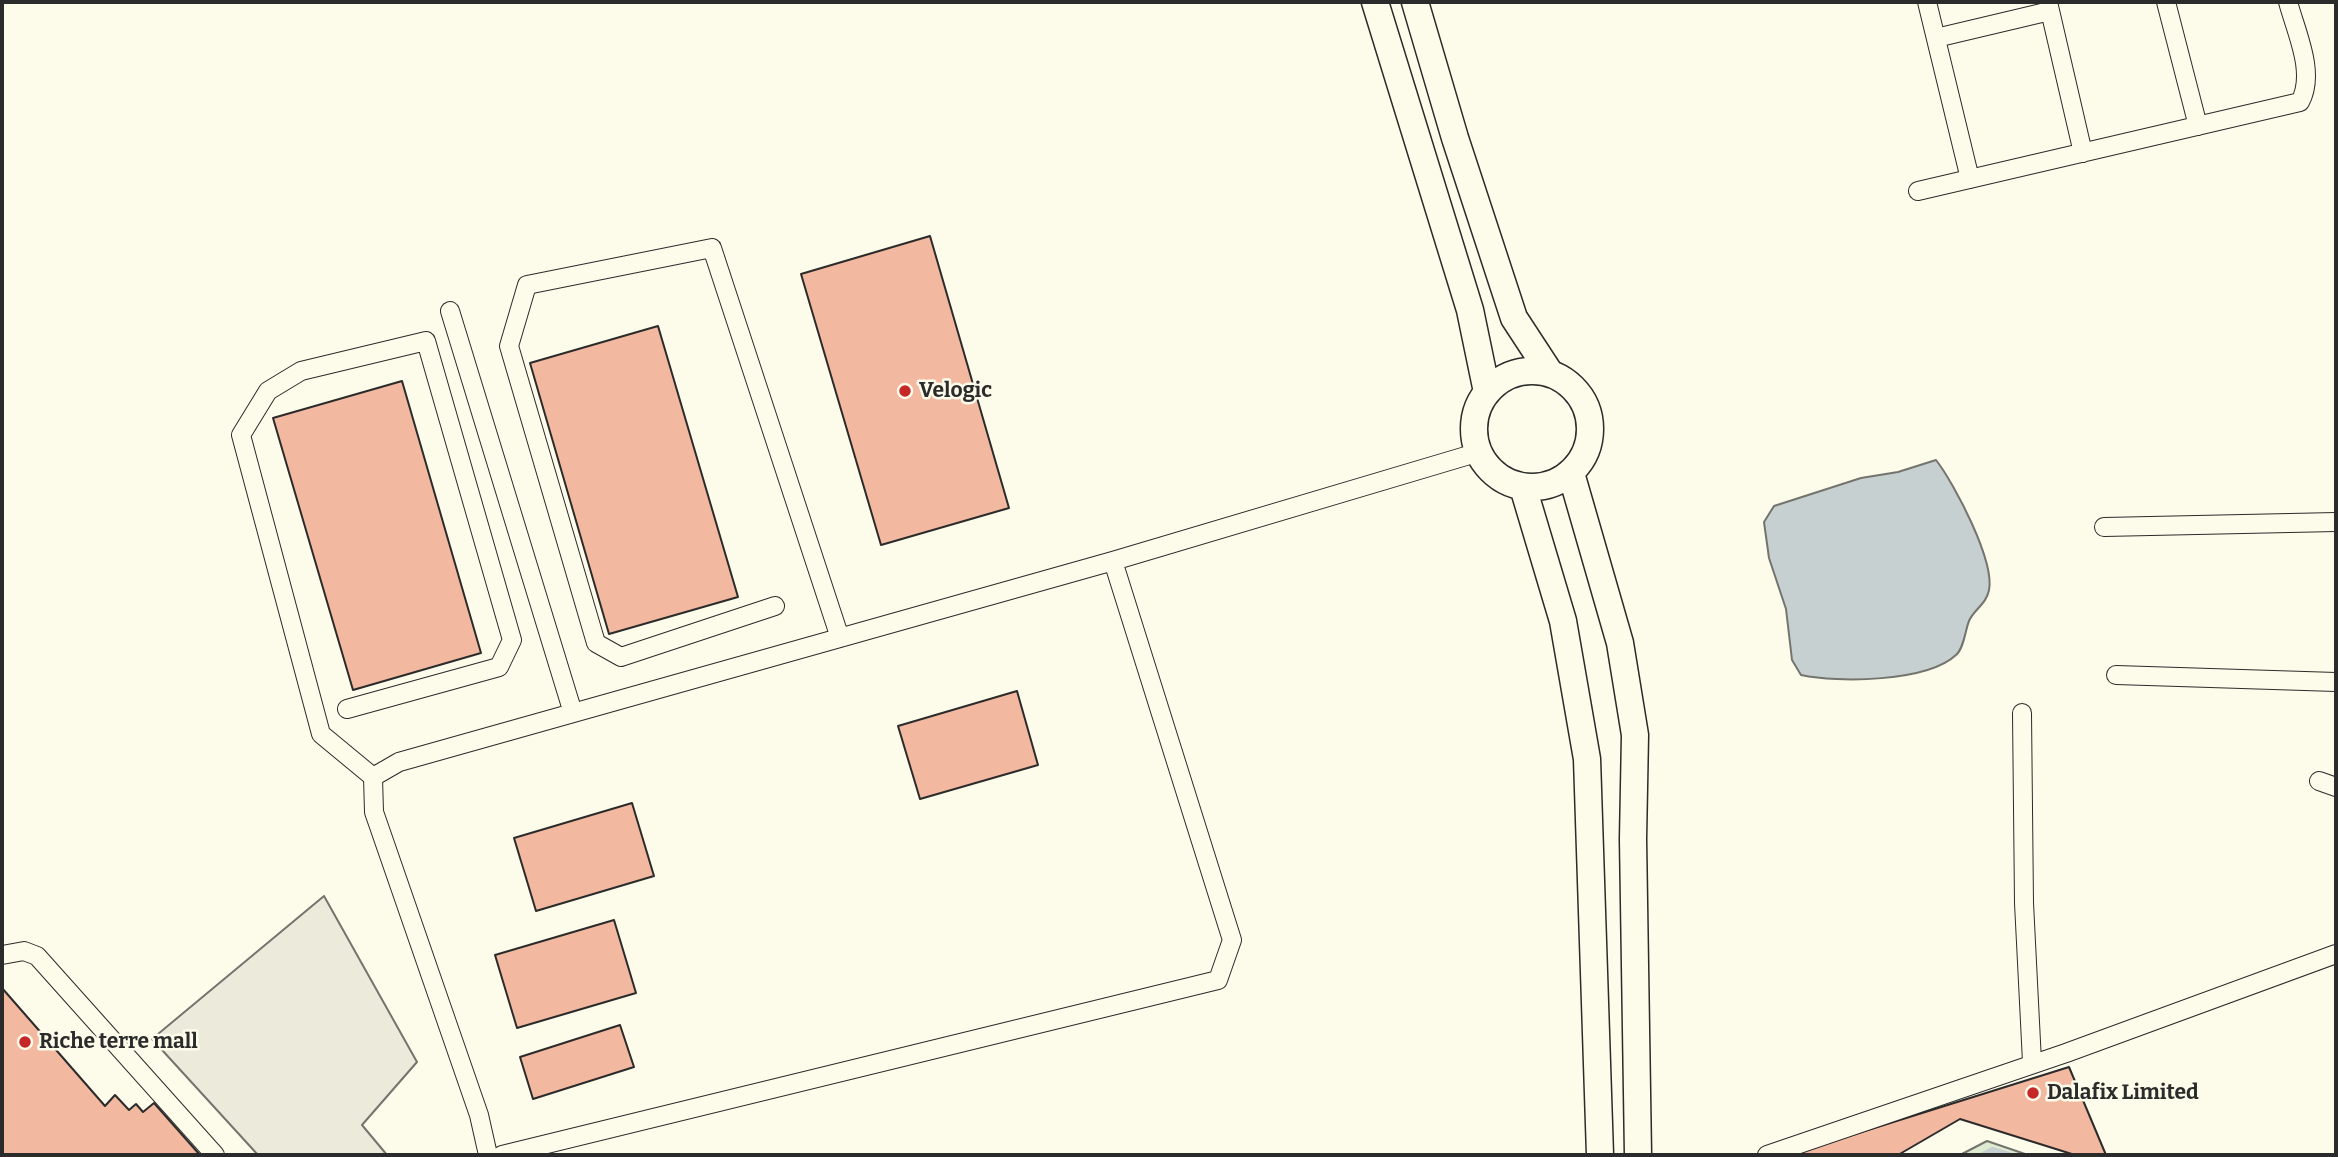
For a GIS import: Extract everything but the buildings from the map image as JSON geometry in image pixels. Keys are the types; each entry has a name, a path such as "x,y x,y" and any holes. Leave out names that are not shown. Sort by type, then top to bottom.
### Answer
{"street":[{"path":"1376,2 1470,310 1486,392"},
{"path":"1415,2 1455,138 1514,318 1550,373"},
{"path":"1927,2 1970,178"},
{"path":"2166,2 2198,126"},
{"path":"1918,191 2300,102 2306,91 2307,75 2288,2"},
{"path":"1936,38 2049,6 2083,152"},
{"path":"775,606 621,657 596,643 509,346 527,285 712,247 840,638"},
{"path":"450,312 573,713"},
{"path":"347,709 499,667 512,640 426,341 301,371 268,391 241,435 321,734 373,777 374,811 479,1115 488,1155"},
{"path":"1533,370 1550,373 1566,381 1579,393 1591,426 1586,452 1571,473 1548,485 1523,487 1494,474 1476,453 1473,427 1477,408 1486,392 1500,380 1516,372 1533,370"},
{"path":"373,777 399,762 1114,561 1476,453"},
{"path":"1571,473 1620,643 1635,735 1633,839 1638,1155"},
{"path":"1523,487 1563,621 1587,759 1600,1155"},
{"path":"2104,527 2336,522"},
{"path":"502,1155 1218,980 1232,940 1114,561"},
{"path":"2116,675 2336,682"},
{"path":"2022,713 2024,903 2032,1062"},
{"path":"2319,781 2336,787"},
{"path":"2,955 24,951 37,956 215,1155"},
{"path":"1767,1155 2032,1062 2066,1053 2336,954"}],"green space":[{"path":"1987,1141 2028,1155 1960,1155"}],"shaded area":[{"path":"1936,460 1972,523 1989,577 1987,595 1969,621 1959,652 1943,664 1904,675 1837,679 1801,675 1792,660 1786,609 1769,558 1764,522 1774,506 1861,478 1898,472"},
{"path":"324,896 417,1062 362,1125 387,1155 258,1155 152,1039"}],"waterway":[{"path":"1983,1155 1992,1150 2009,1155"}],"place":[{"name":"Velogic","path":"905,391"},
{"name":"Riche terre mall","path":"25,1042"},
{"name":"Dalafix Limited","path":"2033,1093"}]}
